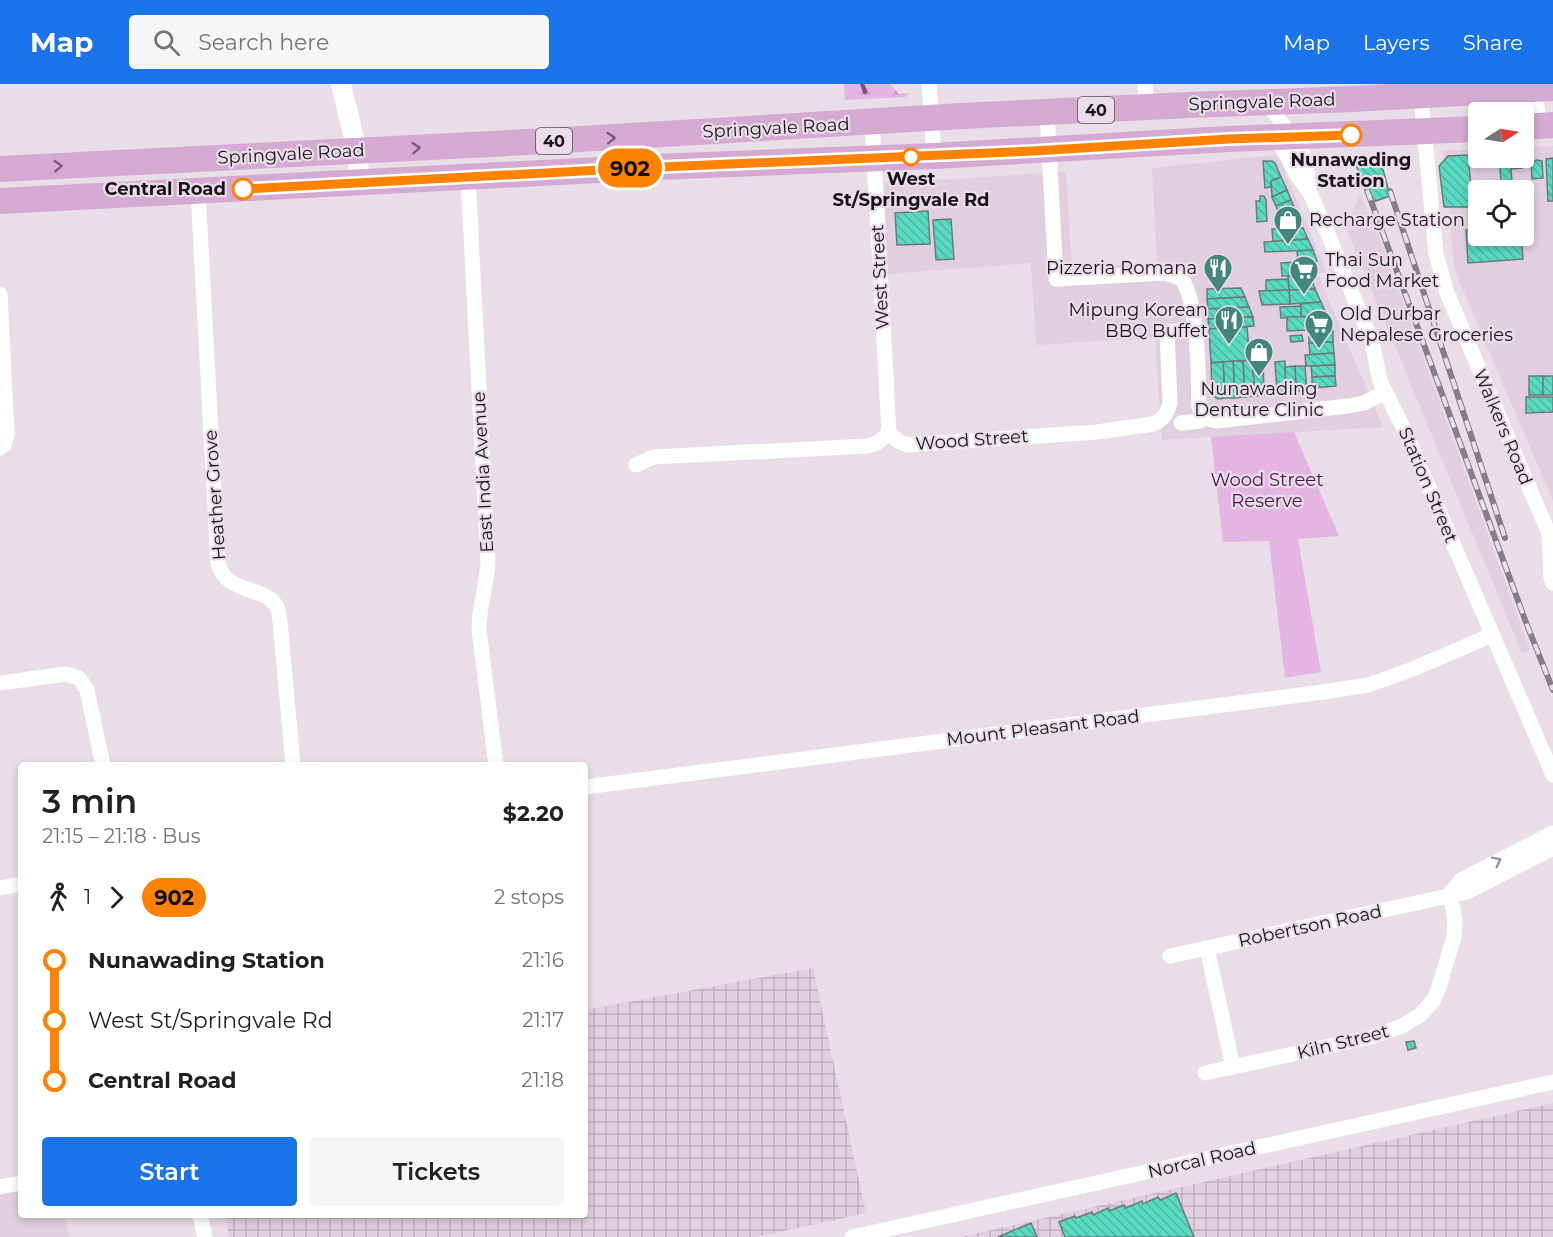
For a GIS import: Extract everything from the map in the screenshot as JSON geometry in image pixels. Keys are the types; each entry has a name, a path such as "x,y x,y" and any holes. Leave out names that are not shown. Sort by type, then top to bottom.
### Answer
{"highway":[{"name":"Springvale Road","path":"0,170 1047,112 1146,95 1267,102 1355,92 1378,91 1420,96 1539,87"},
{"name":"Springvale Road","path":"0,201 644,167 874,159 1153,143 1468,129"}],"street":[{"path":"341,84 357,151 360,183"},
{"path":"929,84 934,156"},
{"path":"1539,87 1539,126"},
{"name":"Walkers Road","path":"1420,96 1436,254 1441,276 1549,534 1553,583"},
{"name":"Station Street","path":"1267,102 1285,137 1306,160 1310,193 1366,325 1380,381 1402,425 1553,775"},
{"path":"1047,112 1056,279 1166,273 1182,279 1190,295 1199,407 1205,418"},
{"name":"West Street","path":"872,122 889,433"},
{"name":"East India Avenue","path":"468,177 488,562 488,579 479,617 479,629 496,762"},
{"name":"Heather Grove","path":"198,191 218,563 221,574 230,581 268,598 276,606 280,621 292,762"},
{"path":"0,294 8,435 4,446 0,448"},
{"name":"Wood Street","path":"636,465 652,457 868,446 877,443 889,433 898,441 908,445 1097,432 1153,424 1161,420 1168,411 1170,403 1167,332 1194,329"},
{"path":"1181,423 1200,421 1205,418 1217,421 1348,406 1364,403 1385,392"},
{"name":"Mount Pleasant Road","path":"588,787 1368,685 1413,669 1492,635"},
{"path":"0,683 66,674 79,678 87,690 102,762"},
{"path":"1450,894 1461,879 1553,833"},
{"name":"Robertson Road","path":"1170,956 1467,892 1553,848"},
{"path":"0,888 18,885"},
{"name":"Kiln Street","path":"1205,1073 1371,1037 1400,1027 1419,1016 1433,1000 1438,990 1454,938 1455,920 1450,894"},
{"path":"1207,948 1233,1067"},
{"name":"Norcal Road","path":"852,1237 1553,1082"},
{"path":"0,1187 18,1184"},
{"path":"201,1218 205,1237"}],"shaded area":[{"path":"1553,146 1553,501 1454,266 1443,151 1468,150 1468,168 1534,168 1534,147"},
{"path":"1274,155 1280,159 1326,271 1318,274 1383,427 1162,440 1155,338 1036,345 1031,263 888,274 884,183 1066,172 1072,268 1157,263 1152,168"},
{"path":"1360,193 1384,249 1530,650 1522,653 1346,228"},
{"path":"813,968 866,1213 756,1237 229,1237 226,1218 588,1218 588,1009"},
{"path":"1553,1103 1553,1237 961,1237"},
{"path":"18,1186 18,1218 65,1218 69,1237 0,1237 0,1189"}],"green space":[{"path":"844,84 890,84 899,94 909,93 905,97 845,100"},
{"name":"Wood Street Reserve","path":"1294,432 1339,536 1298,539 1321,672 1285,678 1269,541 1223,542 1211,437"}],"building":[{"path":"1468,155 1470,180 1468,180 1468,207 1444,207 1439,166 1448,156"},
{"path":"1378,156 1390,196 1373,202 1361,181 1356,164"},
{"path":"1553,158 1553,201 1548,201 1546,159"},
{"path":"1263,161 1275,163 1281,177 1271,181 1271,187 1265,188"},
{"path":"1542,161 1543,178 1532,179 1531,168 1534,168 1534,162"},
{"path":"1500,168 1511,168 1512,180 1501,180"},
{"path":"1281,177 1287,190 1272,197 1271,181"},
{"path":"1287,190 1291,200 1276,206 1272,197"},
{"path":"1260,196 1264,196 1266,200 1267,221 1257,222 1256,201 1260,201"},
{"path":"1291,200 1295,209 1280,216 1276,206"},
{"path":"1295,209 1300,221 1282,222 1280,216"},
{"path":"928,211 930,244 897,245 895,213"},
{"path":"951,219 954,259 936,260 933,220"},
{"path":"1303,228 1308,239 1273,241 1272,229"},
{"path":"1466,230 1468,230 1468,246 1522,246 1523,259 1468,263"},
{"name":"Recharge Station","path":"1308,239 1313,250 1265,252 1264,242"},
{"path":"1313,250 1317,261 1298,262 1297,251"},
{"path":"1304,262 1310,275 1282,276 1281,263"},
{"path":"1310,275 1315,289 1289,290 1288,276"},
{"path":"1288,279 1289,290 1266,291 1266,280"},
{"path":"1241,288 1245,297 1207,299 1207,289"},
{"name":"Thai Sun Food Market","path":"1315,289 1321,302 1290,304 1289,290"},
{"path":"1289,290 1290,304 1262,305 1259,291"},
{"path":"1245,297 1249,307 1208,309 1207,299"},
{"path":"1321,302 1327,316 1301,317 1300,304"},
{"path":"1301,306 1301,317 1281,318 1280,307"},
{"path":"1249,307 1253,317 1208,319 1208,309"},
{"path":"1327,316 1332,329 1287,331 1287,317"},
{"path":"1253,317 1254,326 1209,329 1208,319"},
{"name":"Mipung Korean BBQ Buffet","path":"1247,327 1250,360 1211,363 1209,329"},
{"path":"1333,331 1333,342 1309,343 1309,332"},
{"path":"1302,335 1303,341 1291,342 1290,336"},
{"path":"1333,342 1334,353 1310,355 1309,343"},
{"path":"1334,353 1335,365 1306,366 1305,355"},
{"name":"Nunawading Denture Clinic","path":"1263,359 1264,395 1255,396 1252,360"},
{"path":"1252,360 1255,396 1245,397 1243,361"},
{"path":"1233,361 1243,361 1245,397 1235,398"},
{"path":"1233,361 1235,398 1225,398 1223,362"},
{"path":"1285,361 1286,392 1277,392 1275,362"},
{"path":"1223,362 1225,398 1218,399 1212,395 1211,363"},
{"path":"1335,365 1335,376 1312,377 1311,366"},
{"path":"1295,366 1305,366 1307,391 1296,391"},
{"path":"1295,366 1296,391 1286,392 1285,367"},
{"path":"1335,376 1336,386 1312,388 1312,377"},
{"path":"1529,376 1543,376 1543,395 1529,395"},
{"path":"1543,376 1553,376 1553,395 1543,395"},
{"path":"1526,397 1553,397 1553,412 1526,413"},
{"path":"1414,1041 1416,1048 1408,1050 1406,1042"},
{"path":"1176,1193 1194,1237 1065,1237 1059,1222 1092,1212 1093,1215 1108,1208 1109,1211 1124,1205 1126,1208 1142,1201 1143,1204 1158,1197 1160,1200"},
{"path":"1031,1223 1037,1237 998,1237"}],"waterway":[{"path":"862,84 865,92"}],"railway":[{"path":"1367,190 1553,690"},
{"path":"1390,191 1505,538"}],"bus line":[{"name":"902","path":"243,189 638,168 1033,151 1228,139 1351,135"}],"place":[{"name":"Nunawading Station","path":"1351,135"},
{"name":"West St/Springvale Rd","path":"911,157"},
{"name":"Central Road","path":"243,189"},
{"name":"Recharge Station","path":"1288,246"},
{"name":"Pizzeria Romana","path":"1218,294"},
{"name":"Thai Sun Food Market","path":"1304,296"},
{"name":"Mipung Korean BBQ Buffet","path":"1229,346"},
{"name":"Old Durbar Nepalese Groceries","path":"1319,350"},
{"name":"Nunawading Denture Clinic","path":"1259,378"}]}
